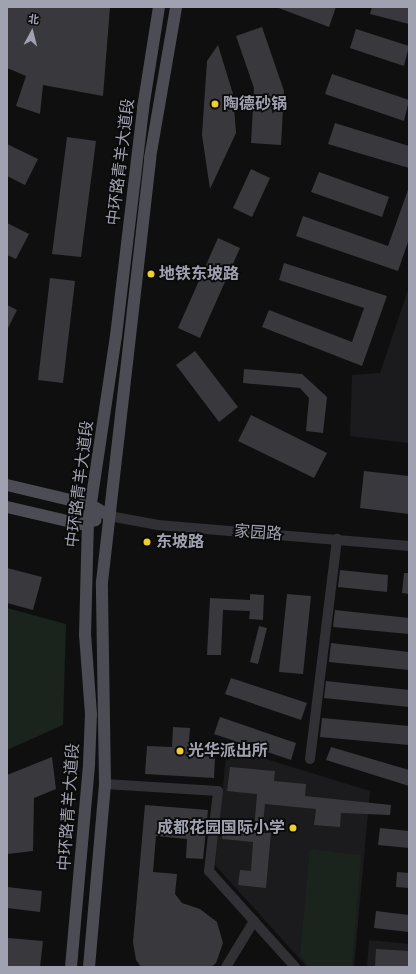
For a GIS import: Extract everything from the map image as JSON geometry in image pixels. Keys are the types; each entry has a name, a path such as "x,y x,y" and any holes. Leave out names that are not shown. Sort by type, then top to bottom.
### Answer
{"main road":[{"name":"中环路青羊大道段","path":"71,967 90,764 91,714 85,635 88,523 116,336 144,100 159,7"},
{"name":"中环路青羊大道段","path":"89,967 105,784 102,582 108,516 150,158 176,7"},
{"path":"7,485 91,505 108,516"},
{"path":"7,507 34,515 88,523 108,516"}],"street":[{"name":"家园路","path":"108,516 158,525 409,546"},
{"path":"310,759 336,539"},
{"path":"105,784 218,791 208,870 295,967"},
{"path":"226,967 254,921"}],"shaded area":[{"path":"409,287 409,443 350,436 352,375 380,373"},
{"path":"7,608 66,624 63,725 7,750"},
{"name":"成都花园国际小学","path":"227,747 370,791 354,967 307,967 215,865"},
{"path":"310,849 361,855 352,967 310,967 300,955"},
{"path":"369,940 409,944 409,967 367,967"}],"building":[{"path":"7,7 110,7 103,96 43,85 40,114 16,106 26,76 7,68"},
{"path":"276,7 336,7 329,27"},
{"path":"372,7 409,7 409,24 370,14"},
{"path":"262,27 284,91 281,145 251,143 254,88 236,36"},
{"path":"356,29 409,46 404,66 350,48"},
{"path":"218,45 233,94 236,133 210,189 202,135 207,61"},
{"path":"332,74 409,100 404,121 325,94"},
{"path":"335,123 409,146 409,168 328,144"},
{"path":"67,137 96,141 81,257 52,254"},
{"path":"7,144 38,159 25,185 7,176"},
{"path":"251,169 270,178 252,217 233,208"},
{"path":"319,172 389,197 382,217 311,192"},
{"path":"408,190 409,239 398,271 296,236 303,216 388,246"},
{"path":"7,223 29,234 16,259 7,255"},
{"path":"218,238 240,248 200,338 178,328"},
{"path":"284,263 387,296 362,366 262,327 269,310 352,342 364,308 279,280"},
{"path":"50,278 75,281 63,383 38,380"},
{"path":"7,305 17,310 7,330"},
{"path":"195,351 238,407 219,422 176,365"},
{"path":"244,369 302,374 327,397 323,433 306,431 309,398 300,388 243,383"},
{"path":"251,415 327,453 314,478 238,441"},
{"path":"364,471 409,476 409,514 360,508"},
{"path":"7,568 42,577 33,610 7,603"},
{"path":"340,570 388,575 387,592 338,587"},
{"path":"404,573 409,573 409,594 402,593"},
{"path":"250,594 264,595 263,620 249,619 250,611 223,610 221,655 207,655 210,598 250,600"},
{"path":"287,594 311,596 303,674 279,672"},
{"path":"335,610 409,618 409,634 333,627"},
{"path":"259,626 267,628 258,664 250,662"},
{"path":"331,643 409,652 409,670 329,662"},
{"path":"231,678 307,703 301,720 225,694"},
{"path":"326,681 409,690 409,707 324,698"},
{"path":"220,717 296,743 291,760 214,734"},
{"path":"322,718 409,726 409,745 320,737"},
{"name":"光华派出所","path":"173,727 190,728 188,755 215,757 214,778 145,774 147,746 172,747"},
{"path":"331,747 409,770 409,786 326,760"},
{"path":"52,757 56,789 34,798 33,851 7,854 7,775"},
{"path":"230,767 275,771 274,781 306,784 305,796 391,805 390,815 341,813 340,827 314,825 316,809 265,804 262,833 271,833 266,888 238,885 240,870 251,871 253,842 222,839 223,827 254,830 257,794 227,791"},
{"path":"145,805 208,810 203,859 186,858 187,839 156,836 153,872 177,874 175,894 182,903 200,909 217,922 223,943 216,963 211,967 141,967 136,960 133,942"},
{"path":"380,828 409,831 409,848 378,845"},
{"path":"397,872 409,873 409,888 396,887"},
{"path":"7,887 42,891 40,912 7,908"},
{"path":"376,911 409,915 409,932 374,928"},
{"path":"8,938 43,941 40,967 7,967"},
{"path":"376,949 409,951 409,967 375,967"}],"place":[{"name":"陶德砂锅","path":"215,104"},
{"name":"地铁东坡路","path":"151,274"},
{"name":"东坡路","path":"147,542"},
{"name":"光华派出所","path":"180,751"},
{"name":"成都花园国际小学","path":"293,828"}]}
